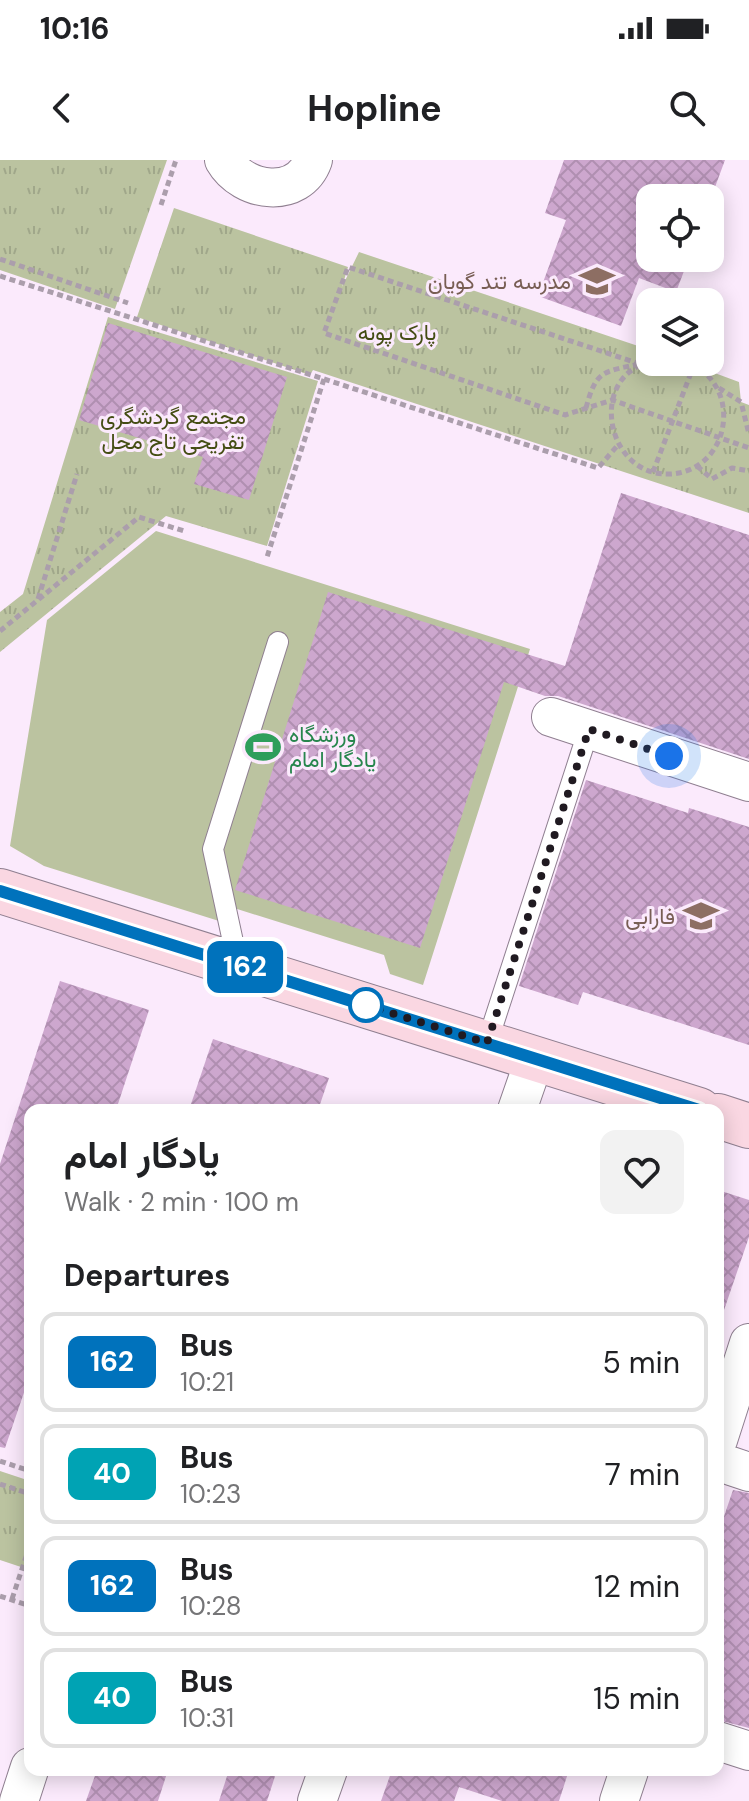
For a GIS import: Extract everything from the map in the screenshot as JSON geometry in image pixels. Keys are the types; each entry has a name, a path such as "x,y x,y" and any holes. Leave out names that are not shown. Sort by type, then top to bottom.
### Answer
{"street":[{"path":"224,160 235,174 258,185 285,188 300,181 313,160"},
{"path":"551,717 749,782"},
{"path":"0,891 680,1104"},
{"path":"519,1104 535,1058"},
{"path":"724,1118 749,1126"},
{"path":"733,1459 749,1343"},
{"path":"724,1743 749,1751"},
{"path":"19,1801 27,1776"},
{"path":"317,1801 326,1776"},
{"path":"619,1801 627,1776"}],"lane":[{"path":"238,965 213,849 278,642"},
{"path":"487,1043 589,729"}],"path":[{"path":"161,205 176,160"},
{"path":"0,259 128,303"},
{"path":"20,259 24,267"},
{"path":"636,363 348,267 324,333 565,415 612,400 749,448"},
{"path":"0,276 598,468 618,445"},
{"path":"586,408 592,384 602,372 636,365"},
{"path":"636,368 618,388 612,400 610,416 618,445 639,467 653,472 683,472 697,466 721,438 725,412 717,386"},
{"path":"653,472 690,376"},
{"path":"706,376 741,402 749,434"},
{"path":"267,557 324,379"},
{"path":"697,466 712,479 732,468 749,471"},
{"path":"38,600 77,474"},
{"path":"0,631 139,517 184,531"},
{"path":"0,1461 24,1469"},
{"path":"0,1484 24,1492"},
{"path":"12,1599 24,1563"},
{"path":"0,1596 24,1604"}],"green space":[{"path":"0,160 167,160 115,309 0,270"},
{"name":"پارک پونه","path":"174,208 348,267 342,287 359,252 636,345 636,376 723,376 739,382 741,402 749,405 749,513 313,370 310,375 137,317"},
{"name":"مجتمع گردشگری تفریحی تاج محل","path":"108,317 318,381 267,546 166,516 0,652 0,612 23,594"},
{"name":"ورزشگاه یادگار امام","path":"156,531 530,649 423,985 390,974 384,955 234,908 219,921 44,866 10,846 47,620"},
{"path":"0,1471 24,1479 24,1568 0,1560"}],"building":[{"path":"564,160 725,160 716,184 636,184 636,272 684,272 678,288 665,288 639,278 621,326 538,296 566,220 545,213"},
{"path":"108,323 287,377 249,500 194,484 203,457 79,420"},
{"path":"621,493 749,535 749,759 558,696 545,696 504,682 420,948 235,890 328,592 565,666"},
{"path":"586,780 688,813 689,808 749,827 749,1045 583,992 578,1005 519,986"},
{"path":"60,981 149,1010 118,1104 24,1104 24,1393 5,1448 0,1447 0,1164"},
{"path":"213,1039 329,1078 320,1104 191,1104"},
{"path":"724,1192 749,1200 749,1237 724,1310"},
{"path":"733,1490 749,1493 749,1728 724,1722 724,1516"},
{"path":"95,1776 166,1776 158,1801 86,1801"},
{"path":"227,1776 275,1776 267,1801 219,1801"},
{"path":"390,1776 567,1776 559,1801 502,1801 459,1787 454,1801 381,1801"}],"bus line":[{"name":"162","path":"0,891 680,1104"}],"place":[{"name":"مدرسه تند گویان","path":"597,281"},
{"name":"ورزشگاه یادگار امام","path":"263,747"},
{"name":"فارابی","path":"701,916"}],"route":[{"path":"366,1005 487,1043 589,729 669,756"}]}
